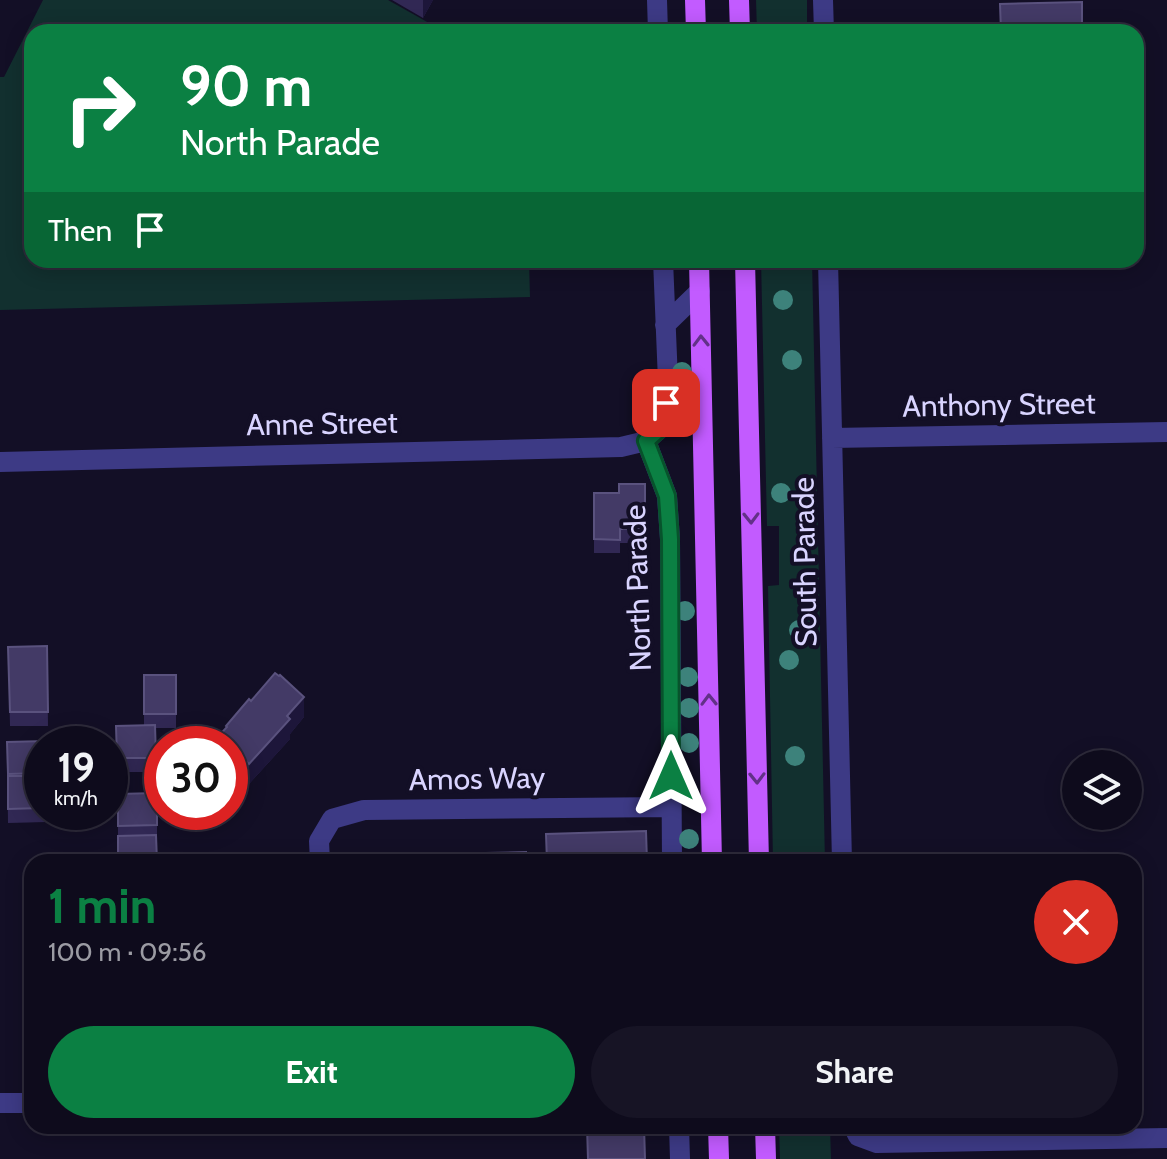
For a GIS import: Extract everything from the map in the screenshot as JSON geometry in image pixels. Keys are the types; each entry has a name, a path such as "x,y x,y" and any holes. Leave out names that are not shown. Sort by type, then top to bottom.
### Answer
{"main road":[{"path":"695,0 696,24"},
{"path":"739,0 740,24"},
{"path":"699,268 712,854"},
{"path":"745,268 759,854"},
{"path":"718,1134 719,1159"},
{"path":"765,1134 766,1159"}],"street":[{"path":"657,0 658,24"},
{"path":"823,0 824,24"},
{"path":"646,441 665,424 668,381 663,268"},
{"name":"South Parade","path":"828,268 842,854"},
{"path":"665,325 700,291"},
{"name":"Anthony Street","path":"832,438 1167,432"},
{"name":"Anne Street","path":"0,462 621,447 646,441"},
{"name":"North Parade","path":"646,441 667,496 672,854"},
{"name":"Amos Way","path":"320,854 319,841 332,819 364,810 671,807"},
{"path":"0,1103 24,1103"},
{"path":"679,1134 680,1159"},
{"path":"857,1134 877,1143 1167,1138"}],"green space":[{"path":"43,0 388,0 431,24 31,24"},
{"path":"756,0 807,0 807,24 757,24"},
{"path":"24,38 24,268 529,268 530,297 0,310 0,77 4,77"},
{"path":"761,268 812,268 825,854 773,854 768,586 779,585 779,526 767,526"},
{"path":"779,1134 830,1134 831,1159 780,1159"}],"building":[{"path":"1082,2 1082,23 1001,24 1000,4"},
{"path":"619,484 645,484 645,529 620,529 620,540 594,539 594,493 619,493"},
{"path":"47,646 48,712 10,712 8,647"},
{"path":"275,673 304,697 287,716 290,719 249,764 248,726 226,726 249,699 251,701"},
{"path":"144,675 176,675 176,714 144,714"},
{"path":"155,725 144,726 144,758 128,758 128,726 116,726"},
{"path":"7,742 24,742 24,774 8,774"},
{"path":"8,776 24,776 24,809 8,809"},
{"path":"144,793 144,825 128,826 128,794"},
{"path":"646,831 647,854 547,854 546,834"},
{"path":"156,835 157,854 118,854 118,836"},
{"path":"526,852 526,854 486,854"},
{"path":"587,1134 644,1134 645,1159 588,1159"}],"route":[{"path":"666,403 665,424 646,441 667,496 671,776"}]}
